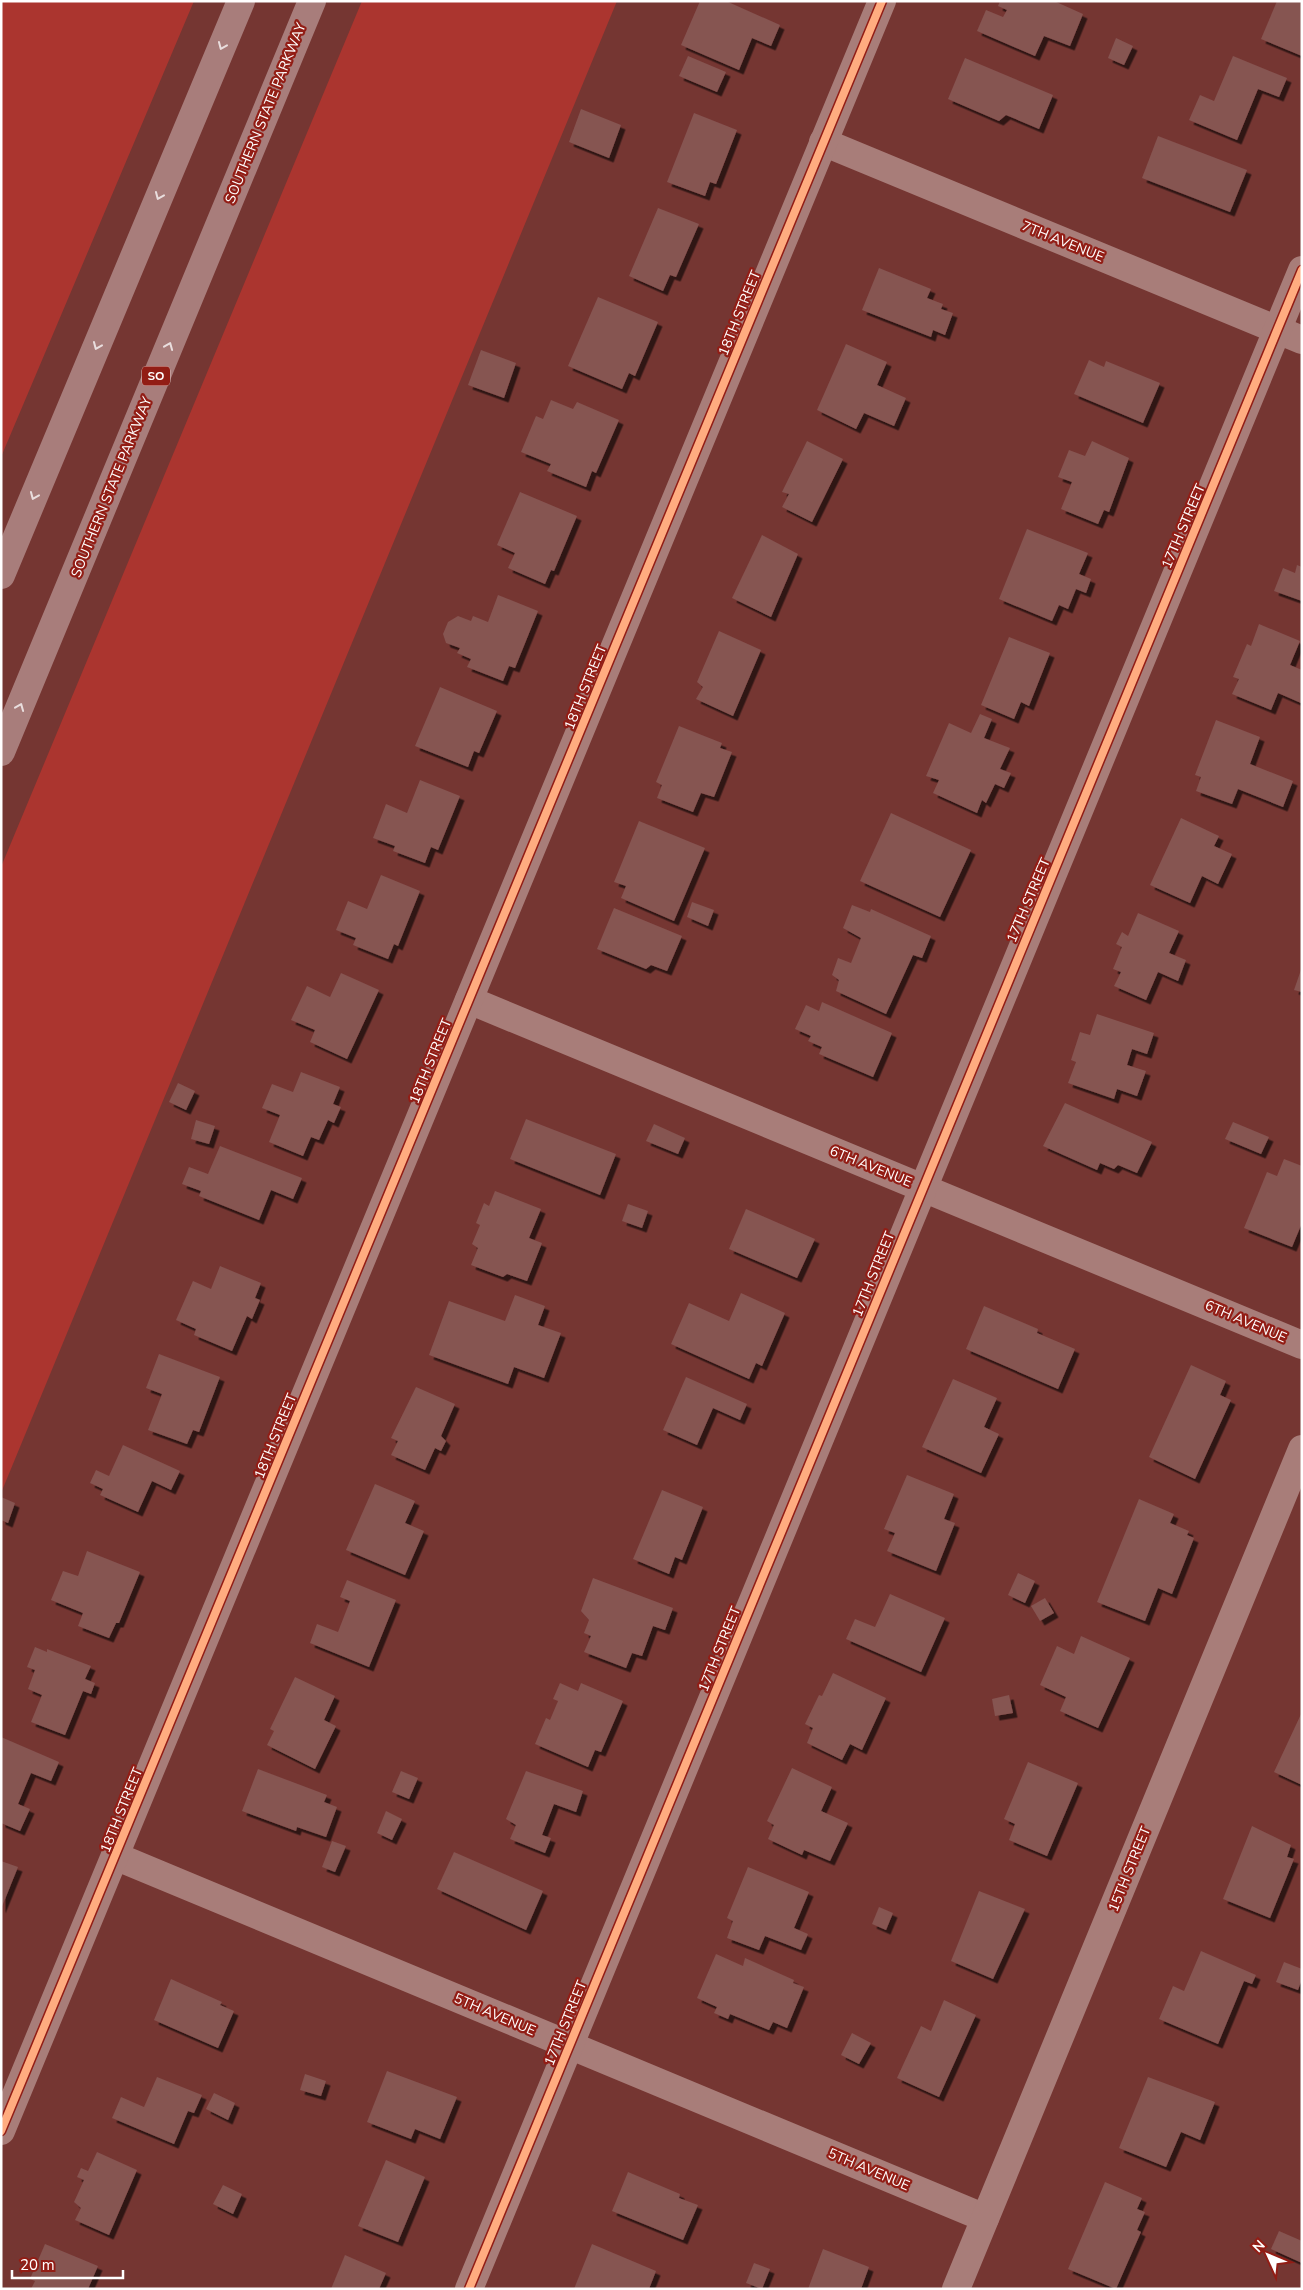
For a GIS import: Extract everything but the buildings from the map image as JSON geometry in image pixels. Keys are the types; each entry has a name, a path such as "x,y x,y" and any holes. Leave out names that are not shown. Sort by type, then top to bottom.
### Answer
{"highway":[{"path":"1,575 241,1"},
{"name":"SOUTHERN STATE PARKWAY","path":"1,752 312,1"}],"street":[{"name":"18TH STREET","path":"1,2131 882,1"},
{"name":"7TH AVENUE","path":"824,142 1302,340"},
{"name":"17TH STREET","path":"469,2289 922,1187 1302,270"},
{"name":"6TH AVENUE","path":"469,1000 1302,1344"},
{"name":"15TH STREET","path":"956,2289 1300,1457"},
{"name":"5TH AVENUE","path":"115,1856 985,2218"}],"shaded area":[{"path":"1,1 194,1 1,457"},
{"path":"362,1 617,1 1,1493 1,867"}],"cycle path":[{"path":"1,2131 882,1"},
{"path":"469,2289 1302,270"}]}
